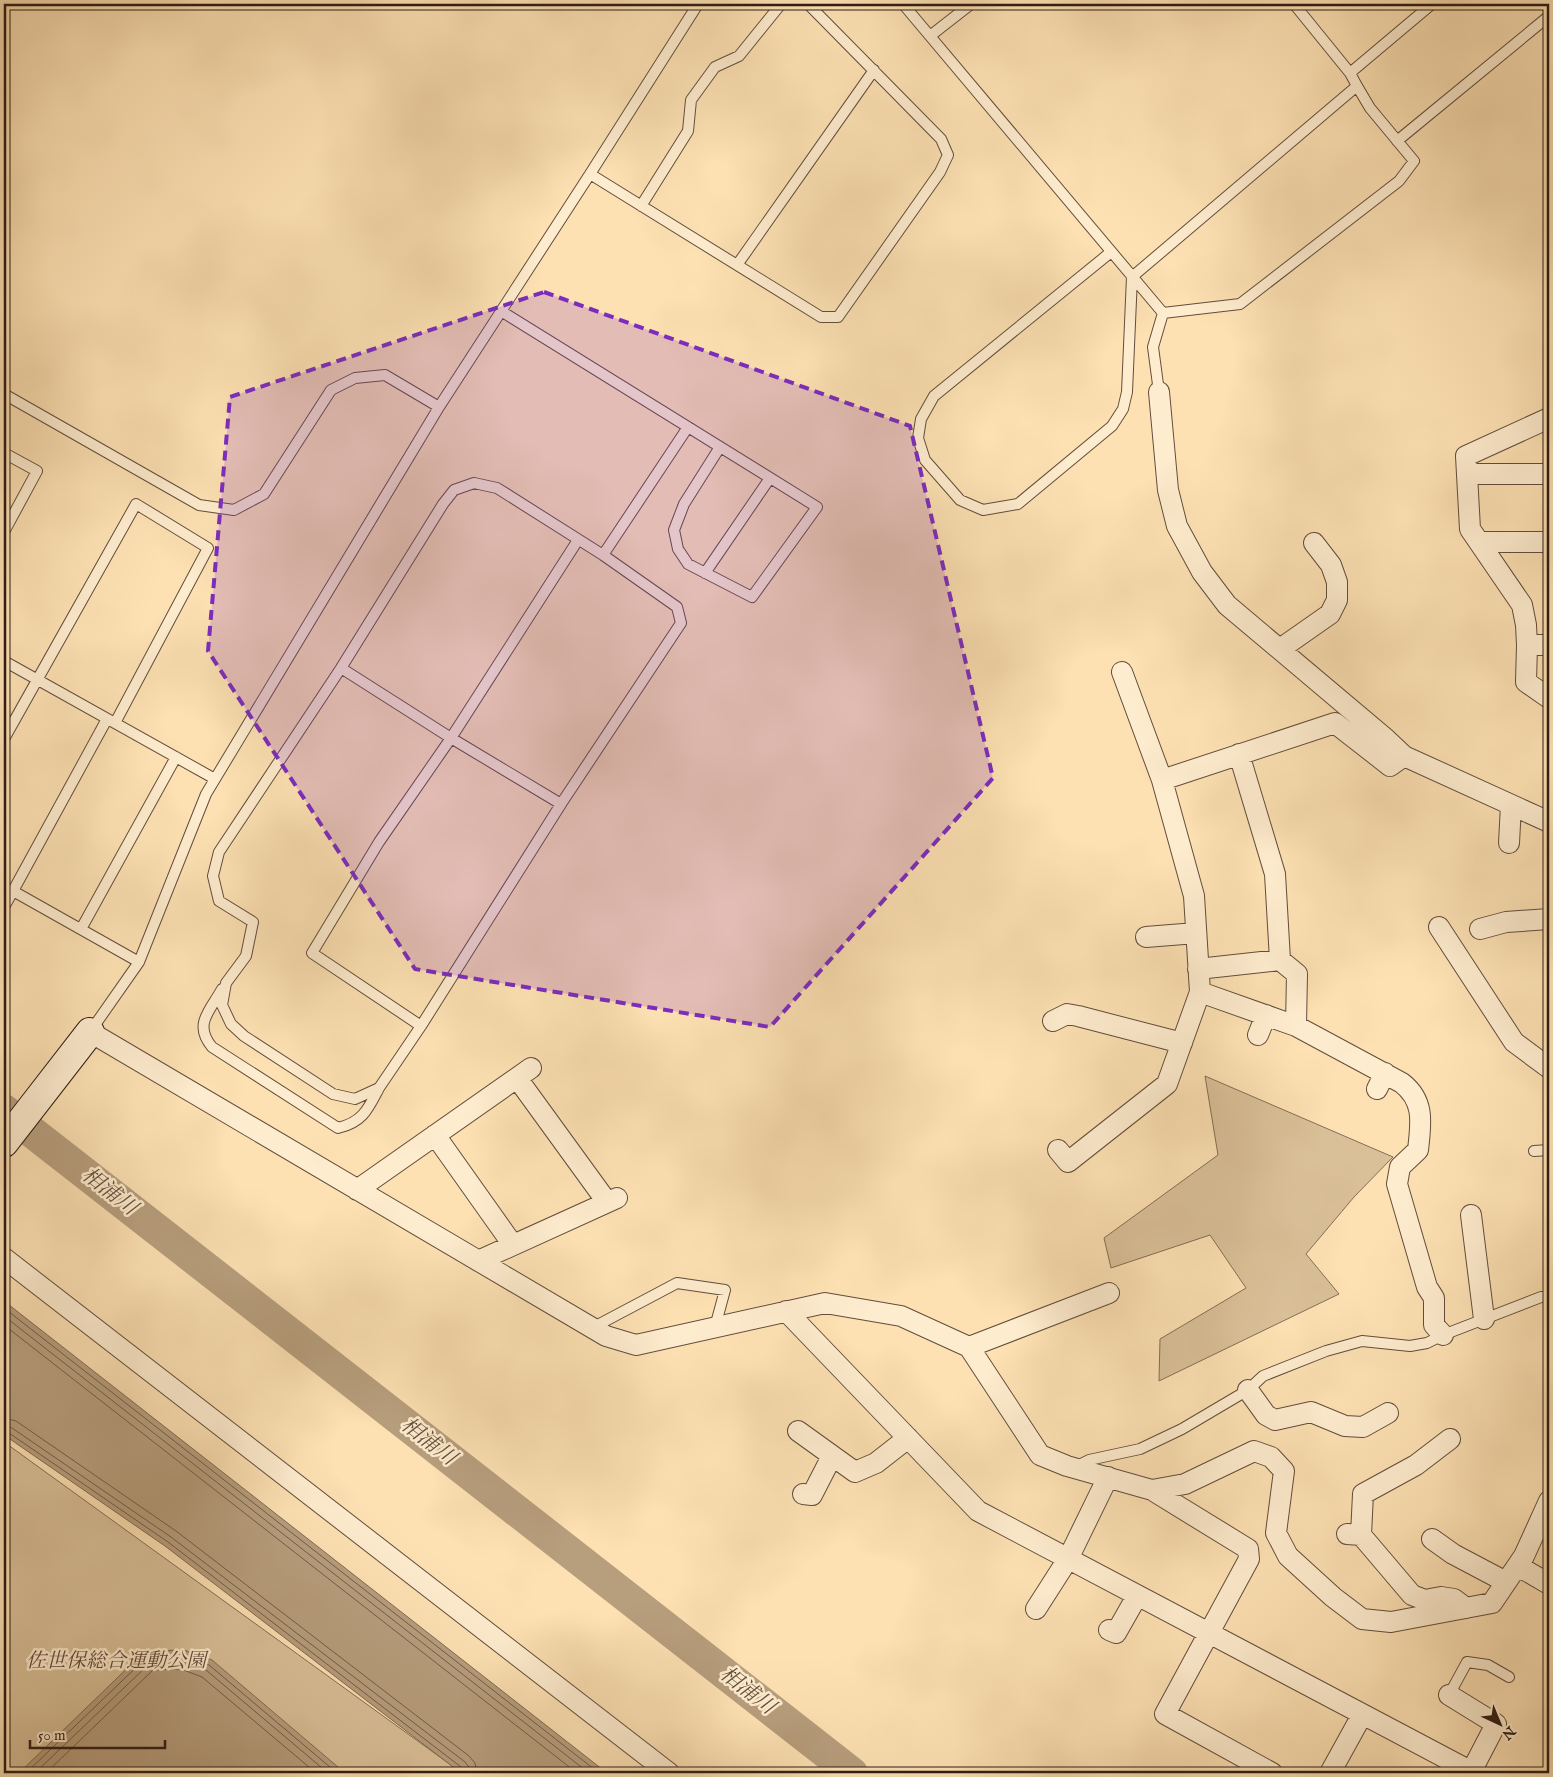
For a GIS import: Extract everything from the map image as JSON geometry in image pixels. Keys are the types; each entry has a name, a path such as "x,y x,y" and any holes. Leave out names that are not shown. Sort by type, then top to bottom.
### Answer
{"street":[{"path":"1159,392 1168,490 1177,526 1202,572 1227,605 1404,756 1549,822"},
{"path":"1549,418 1466,456 1470,529 1522,605 1527,645 1526,682 1549,698"},
{"path":"1468,474 1549,474"},
{"path":"1479,542 1549,542"},
{"path":"1280,649 1330,614 1337,600 1337,582 1330,565 1314,543"},
{"path":"1527,645 1549,645"},
{"path":"1058,1150 1068,1162 1167,1084 1200,992 1194,896 1162,780 1131,682"},
{"path":"1162,780 1335,723 1390,766 1404,756"},
{"path":"1239,754 1275,874 1280,960"},
{"path":"1509,843 1512,805"},
{"path":"1480,929 1506,922 1549,919"},
{"path":"1439,927 1514,1042 1549,1068"},
{"path":"1146,936 1196,933"},
{"path":"1198,969 1280,960 1297,974 1296,1026"},
{"path":"1200,992 1296,1026 1381,1081 1402,1083 1411,1090 1421,1115 1418,1150 1400,1167 1397,1184 1427,1287 1434,1298 1434,1325 1443,1335"},
{"path":"1053,1020 1067,1014 1182,1043"},
{"path":"1258,1035 1266,1015"},
{"path":"4,1143 84,1040 358,1190 606,1336 636,1345 825,1303 901,1316 969,1347 1040,1455 1074,1468 1152,1490 1248,1549 1250,1559 1165,1714 1272,1773"},
{"path":"358,1190 524,1073 612,1200 478,1261"},
{"path":"435,1135 513,1245"},
{"path":"1471,1215 1484,1319"},
{"path":"4,1258 668,1773"},
{"path":"969,1347 1110,1293"},
{"path":"786,1311 978,1511 1472,1773 1496,1724 1449,1695"},
{"path":"1248,1390 1266,1415 1275,1420 1311,1412 1345,1426 1364,1427 1388,1413"},
{"path":"798,1432 855,1472 876,1463 908,1438"},
{"path":"1450,1439 1416,1466 1363,1494 1354,1534 1412,1595 1425,1600 1441,1597 1454,1599 1466,1608"},
{"path":"1152,1490 1185,1484 1254,1451 1271,1457 1284,1471 1276,1533 1288,1556 1333,1597 1362,1619 1391,1622 1492,1604 1524,1556 1549,1501"},
{"path":"803,1494 812,1495 832,1456"},
{"path":"1036,1609 1068,1559 1108,1478"},
{"path":"1432,1539 1453,1554 1506,1582"},
{"path":"1518,1566 1549,1584"},
{"path":"1116,1633 1137,1596"},
{"path":"1330,1773 1362,1715"}],"lane":[{"path":"84,1040 139,962 206,794 439,406 698,4"},
{"path":"641,206 688,131 691,100 715,67 739,56 782,4"},
{"path":"590,174 821,317 838,318 940,172 948,155 941,139 808,4"},
{"path":"903,4 1163,314"},
{"path":"930,36 971,4"},
{"path":"1163,314 1240,304 1399,181 1414,161 1370,108 1350,73 1294,4"},
{"path":"1350,73 1432,4"},
{"path":"1397,140 1549,16"},
{"path":"737,265 874,70"},
{"path":"1111,252 934,396 922,419 918,438 925,460 960,500 983,510 1018,504 1112,426 1123,409 1127,392 1132,277 1357,86"},
{"path":"501,311 817,507 752,597 688,564 678,549 674,530 684,504 720,447"},
{"path":"1159,392 1153,347 1163,314"},
{"path":"4,394 199,505 234,510 264,494 331,390 355,378 385,376 439,406"},
{"path":"603,555 688,427"},
{"path":"4,453 37,471 4,532"},
{"path":"705,573 770,478"},
{"path":"474,483 497,488 603,555 678,607 680,623 561,804 379,1088 366,1112 352,1124 338,1128 212,1047 205,1038 202,1024 226,983 246,956 253,922 219,901 213,876 219,852 341,668 442,504 454,490 474,483"},
{"path":"4,739 136,504 208,548 4,907"},
{"path":"420,1026 312,953 379,842 451,738 578,540"},
{"path":"4,661 215,779"},
{"path":"341,668 451,738 561,804"},
{"path":"81,929 176,757"},
{"path":"13,891 139,962"},
{"path":"226,983 222,1005 231,1024 244,1036 333,1094 355,1099 379,1088"},
{"path":"1534,1151 1549,1150"},
{"path":"592,1328 677,1283 725,1290 714,1327"},
{"path":"1074,1468 1089,1460 1140,1449 1182,1429 1248,1390 1263,1376 1326,1351 1362,1341 1410,1346 1427,1343 1541,1297 1549,1297"},
{"path":"1449,1695 1467,1662 1488,1665 1509,1677"}],"highlighted area":[{"path":"544,292 910,426 993,778 770,1027 415,969 208,651 230,397"}],"green space":[{"path":"1205,1076 1393,1157 1354,1197 1306,1254 1339,1294 1159,1381 1160,1339 1246,1288 1210,1235 1111,1268 1104,1238 1218,1155"},
{"name":"佐世保総合運動公園","path":"4,1442 462,1773 4,1773"}],"water":[{"path":"4,1301 607,1773 461,1773 165,1546 4,1435"},
{"path":"184,1650 212,1660 345,1773 19,1773 145,1651"}],"waterway":[{"name":"相浦川","path":"4,1110 852,1773"}]}
